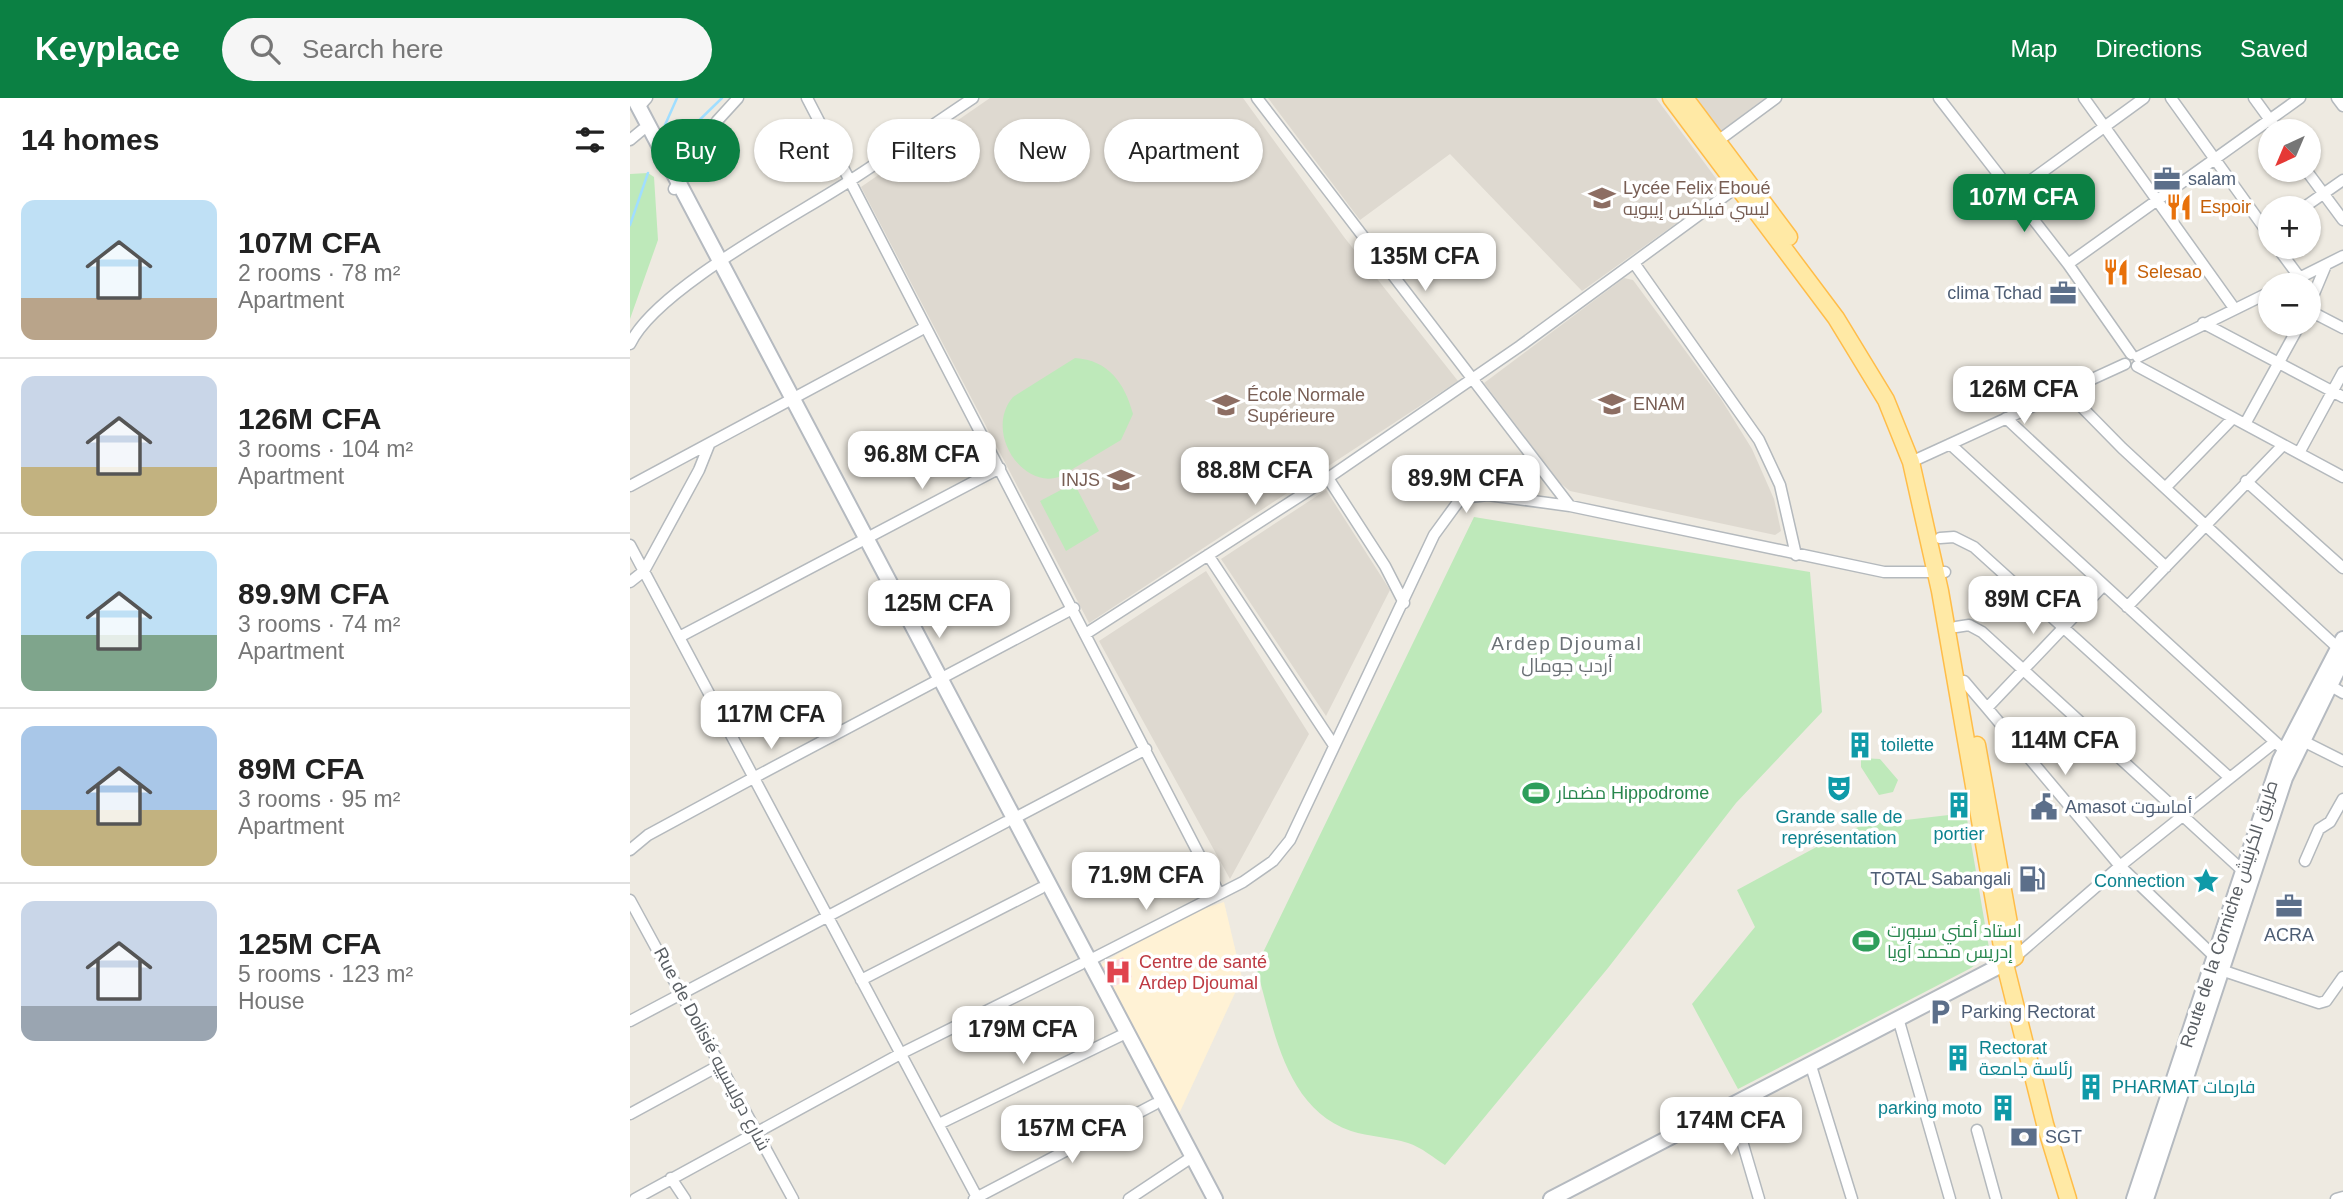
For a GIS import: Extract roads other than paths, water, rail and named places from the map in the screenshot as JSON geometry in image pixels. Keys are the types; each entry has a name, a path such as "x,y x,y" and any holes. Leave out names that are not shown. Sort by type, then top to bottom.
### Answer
{"main road":[{"path":"1671,98 1713,145 1871,363 1916,460 1940,538 1941,573 1956,627 1986,823"},
{"path":"1685,98 1737,187 1871,363"},
{"path":"1916,460 1941,573 2010,961 2045,1124 2068,1199"},
{"path":"2010,961 2079,1199"}],"street":[{"path":"677,186 717,121 738,98"},
{"path":"807,98 818,119"},
{"path":"853,180 973,98"},
{"path":"1257,98 1570,506"},
{"path":"1713,145 1776,98"},
{"path":"1939,98 2068,264 2136,359 2233,418 2343,477"},
{"path":"2084,98 2234,308"},
{"path":"2012,194 2144,98"},
{"path":"2171,98 2258,219"},
{"path":"2254,98 2269,119"},
{"path":"2273,119 2300,98"},
{"path":"2337,98 2343,106"},
{"path":"638,102 642,130 677,186"},
{"path":"638,102 717,264 1189,1159 1206,1199"},
{"path":"630,140 642,130"},
{"path":"2068,264 2258,130"},
{"path":"2321,196 2343,180"},
{"path":"630,344 646,321 717,264 849,182"},
{"path":"851,182 924,328 1074,608 1219,892"},
{"path":"2315,182 2343,220"},
{"path":"1087,633 1328,478 1471,379 1737,187"},
{"path":"2310,273 2343,256"},
{"path":"1634,263 1759,440 1780,485 1796,555"},
{"path":"2321,279 2327,265"},
{"path":"1916,460 2125,364 2131,368 2136,359 2258,297"},
{"path":"2321,316 2343,328"},
{"path":"2203,323 2343,397"},
{"path":"630,486 924,328"},
{"path":"2245,424 2293,336"},
{"path":"2299,453 2343,372"},
{"path":"2065,390 2341,648"},
{"path":"2006,418 2166,567"},
{"path":"2166,487 2233,418"},
{"path":"1551,1199 2010,961 2120,866 2230,778 2279,746 1950,444"},
{"path":"630,582 645,572 699,470 709,445"},
{"path":"2127,607 2283,445"},
{"path":"681,636 1000,468"},
{"path":"1328,478 1385,566 1404,603"},
{"path":"2246,481 2343,568"},
{"path":"635,1199 902,1053 1258,873 1290,840 1316,788 1333,744 1404,603 1434,535 1461,498 1488,495 1570,506 1884,572 1941,573"},
{"path":"1940,538 1964,540 2230,778"},
{"path":"630,544 902,1053 976,1198 1155,1104"},
{"path":"1208,555 1333,744"},
{"path":"1987,708 2103,586"},
{"path":"630,850 648,835 1074,608"},
{"path":"1956,627 1969,625 1976,628 2242,870"},
{"name":"Route de la Corniche طريق الكرنيش","path":"2134,1199 2270,819 2301,740 2329,685 2341,648"},
{"name":"Route de la Corniche طريق الكرنيش","path":"2146,1199 2219,964 2242,870 2279,746 2341,648"},
{"path":"1964,681 2120,866 2219,964 2319,1003 2326,1001 2343,977"},
{"path":"2329,685 2343,692"},
{"path":"2301,740 2343,761"},
{"path":"630,1021 1146,750"},
{"path":"2305,861 2319,829 2330,822 2343,799"},
{"path":"1010,820 1041,888 1085,962 1155,1104 1214,1199"},
{"path":"861,980 1041,888"},
{"name":"Rue de Dolisié شارع دوليسييه","path":"630,900 793,1199"},
{"path":"1898,1018 1950,1199"},
{"path":"939,1124 1120,1036"},
{"path":"630,1114 720,1065"},
{"path":"1811,1066 1852,1199"},
{"path":"1732,1107 1759,1199"},
{"path":"1977,1130 1996,1199"},
{"path":"1129,1199 1189,1159"},
{"path":"671,1178 685,1199"},
{"path":"2336,1199 2343,1197"}],"waterway":[{"path":"677,98 665,125 670,136 684,135 722,98"},
{"path":"630,225 648,173"}],"place":[{"name":"salam","path":"2167,179"},
{"name":"Lycée Felix Eboué ليسي فيلكس إيبويه","path":"1602,198"},
{"name":"Espoir","path":"2179,207"},
{"name":"Selesao","path":"2116,272"},
{"name":"clima Tchad","path":"2063,293"},
{"name":"ENAM","path":"1612,404"},
{"name":"École Normale Supérieure","path":"1226,405"},
{"name":"INJS","path":"1121,480"},
{"name":"toilette","path":"1860,745"},
{"name":"Grande salle de représentation","path":"1839,788"},
{"name":"مضمار Hippodrome","path":"1536,793"},
{"name":"portier","path":"1959,805"},
{"name":"Amasot أماسوت","path":"2044,807"},
{"name":"TOTAL Sabangali","path":"2032,879"},
{"name":"Connection","path":"2206,881"},
{"name":"ACRA","path":"2289,906"},
{"name":"استاد أمني سبورت إدريس محمد أويا","path":"1866,941"},
{"name":"Centre de santé Ardep Djoumal","path":"1118,972"},
{"name":"Parking Rectorat","path":"1940,1012"},
{"name":"Rectorat رئاسة جامعة","path":"1958,1058"},
{"name":"PHARMAT فارمات","path":"2091,1087"},
{"name":"parking moto","path":"2003,1108"},
{"name":"SGT","path":"2024,1137"}],"district":[{"name":"Ardep Djoumal أردب جومال","path":"1567,654"}]}
